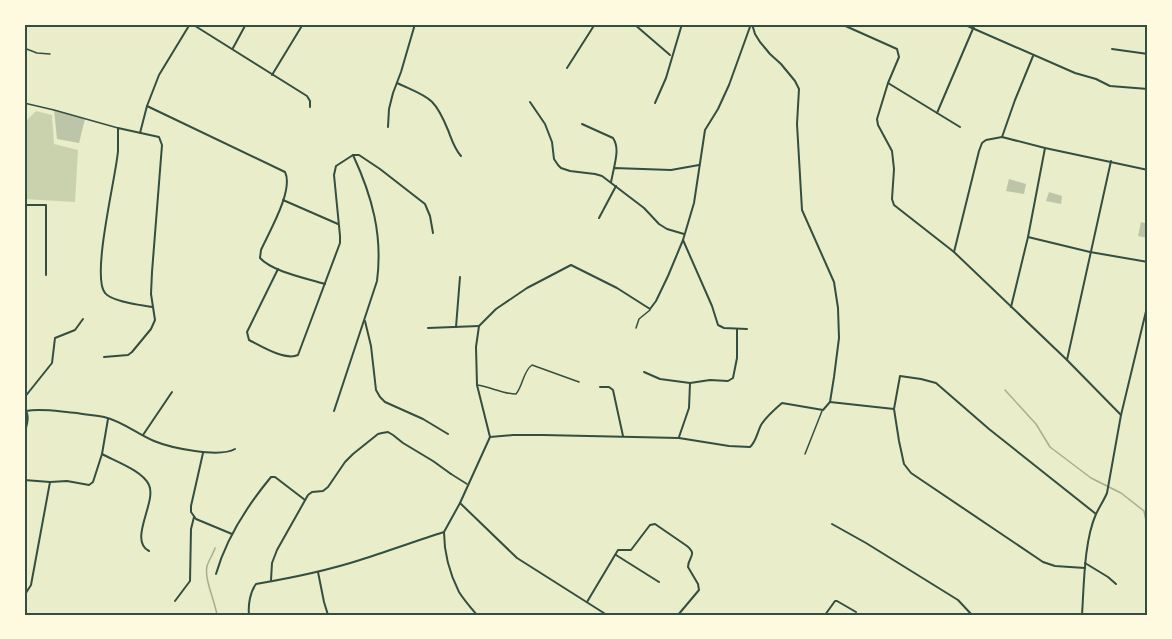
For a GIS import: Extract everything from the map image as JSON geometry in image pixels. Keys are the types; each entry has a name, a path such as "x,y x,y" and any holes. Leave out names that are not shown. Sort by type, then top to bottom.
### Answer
{"street":[{"path":"140,133 159,75 191,24 307,96 310,107"},
{"path":"232,49 246,24"},
{"path":"272,75 303,24"},
{"path":"388,127 389,109 415,24"},
{"path":"567,68 595,24"},
{"path":"634,24 671,56"},
{"path":"655,103 666,78 682,24"},
{"path":"477,615 460,594 453,577 444,548 444,532 490,437 477,385 476,347 479,326 496,309 527,288 571,265 617,288 650,309 656,301 682,240 694,203 705,130 729,85 751,24"},
{"path":"490,437 533,435 679,438 750,447 753,445 760,426 782,403 823,411 830,402 838,338 837,298 828,268 802,210 797,124 799,89 760,42 751,24"},
{"path":"841,24 897,49 899,57 877,119 892,151 894,205 954,252 1121,415"},
{"path":"963,24 1110,86 1148,89"},
{"path":"937,113 975,24"},
{"path":"1112,50 1148,54"},
{"path":"1002,137 1033,55"},
{"path":"396,83 429,97 437,106 455,150 461,156"},
{"path":"888,83 960,127"},
{"path":"530,102 545,124 555,159 561,168 595,174 611,182 644,208 659,224 684,234"},
{"path":"147,106 285,172 288,180 283,200 260,255 262,260 278,269 325,284"},
{"path":"582,124 615,140 617,147 611,182"},
{"path":"104,357 128,355 139,345 155,320 153,307 151,294 162,145 159,137 118,128 118,152 101,260 101,285 106,295 115,299 153,307"},
{"path":"954,252 982,144 989,138 1002,137 1148,170"},
{"path":"1010,307 1028,237 1045,148"},
{"path":"278,269 247,332 247,338 286,357 293,357 298,355 340,243 334,176 336,166 353,155 359,155 380,169 425,204 433,233"},
{"path":"334,411 365,320 380,261 378,229 367,190 353,155"},
{"path":"1067,360 1111,161"},
{"path":"614,168 671,170 700,165"},
{"path":"599,218 616,186"},
{"path":"283,200 339,225"},
{"path":"24,205 46,205 46,275"},
{"path":"1028,237 1090,252 1148,262"},
{"path":"682,240 712,306 718,325 724,328 747,329"},
{"path":"456,327 460,277"},
{"path":"1083,615 1085,563 1090,538 1096,514 1107,493 1121,415 1148,303"},
{"path":"24,398 52,363 55,338 75,330 83,319"},
{"path":"365,320 371,346 376,390 380,397 385,402 423,419 448,434"},
{"path":"428,328 479,326"},
{"path":"644,372 660,379 690,383 710,380 728,381 733,378 737,358 737,329"},
{"path":"1085,568 1055,566 1044,562 911,473 904,464 894,409 900,376 936,383 989,429 1096,514"},
{"path":"679,438 689,408 690,383"},
{"path":"600,387 609,387 613,390 623,436"},
{"path":"143,435 172,392"},
{"path":"830,402 894,409"},
{"path":"24,434 28,418 25,410 38,409 108,418 156,442 177,448 203,452 228,452 235,449"},
{"path":"24,480 89,484 93,482 102,454 108,418"},
{"path":"271,581 274,556 310,493 323,491 328,487 345,462 378,434 388,432 451,474"},
{"path":"203,452 191,512 194,517 232,534"},
{"path":"102,454 136,472 149,484 151,491 141,542 149,551"},
{"path":"216,574 232,534 272,476 305,500"},
{"path":"24,596 32,585 50,482"},
{"path":"460,503 516,558 608,615"},
{"path":"176,601 190,581 191,529 194,517"},
{"path":"587,602 619,549 631,550 650,525 654,524 659,525 692,550 693,555 688,567 699,590 678,615"},
{"path":"832,524 952,597 972,615"},
{"path":"249,615 254,585 358,561 444,532"},
{"path":"616,555 659,582"},
{"path":"1085,563 1116,584"},
{"path":"318,572 328,615"},
{"path":"825,615 835,601 856,612"}],"lane":[{"path":"24,48 37,53 50,54"},
{"path":"24,103 118,128"},
{"path":"636,328 639,319 650,309"},
{"path":"477,385 507,394 516,394 528,368 532,365 579,382"},
{"path":"805,454 823,411"},
{"path":"451,474 468,485"}],"green space":[{"path":"36,111 52,115 54,144 78,150 75,202 24,199 24,123"}],"building":[{"path":"54,110 85,119 79,143 57,139"},
{"path":"1009,179 1026,184 1024,194 1006,191"},
{"path":"1049,192 1062,196 1061,204 1046,201"},
{"path":"1141,222 1148,224 1148,238 1138,236"}],"waterway":[{"path":"1005,390 1036,424 1050,447 1091,478 1121,493 1144,511 1148,530"},
{"path":"215,548 206,571 217,615"}]}
